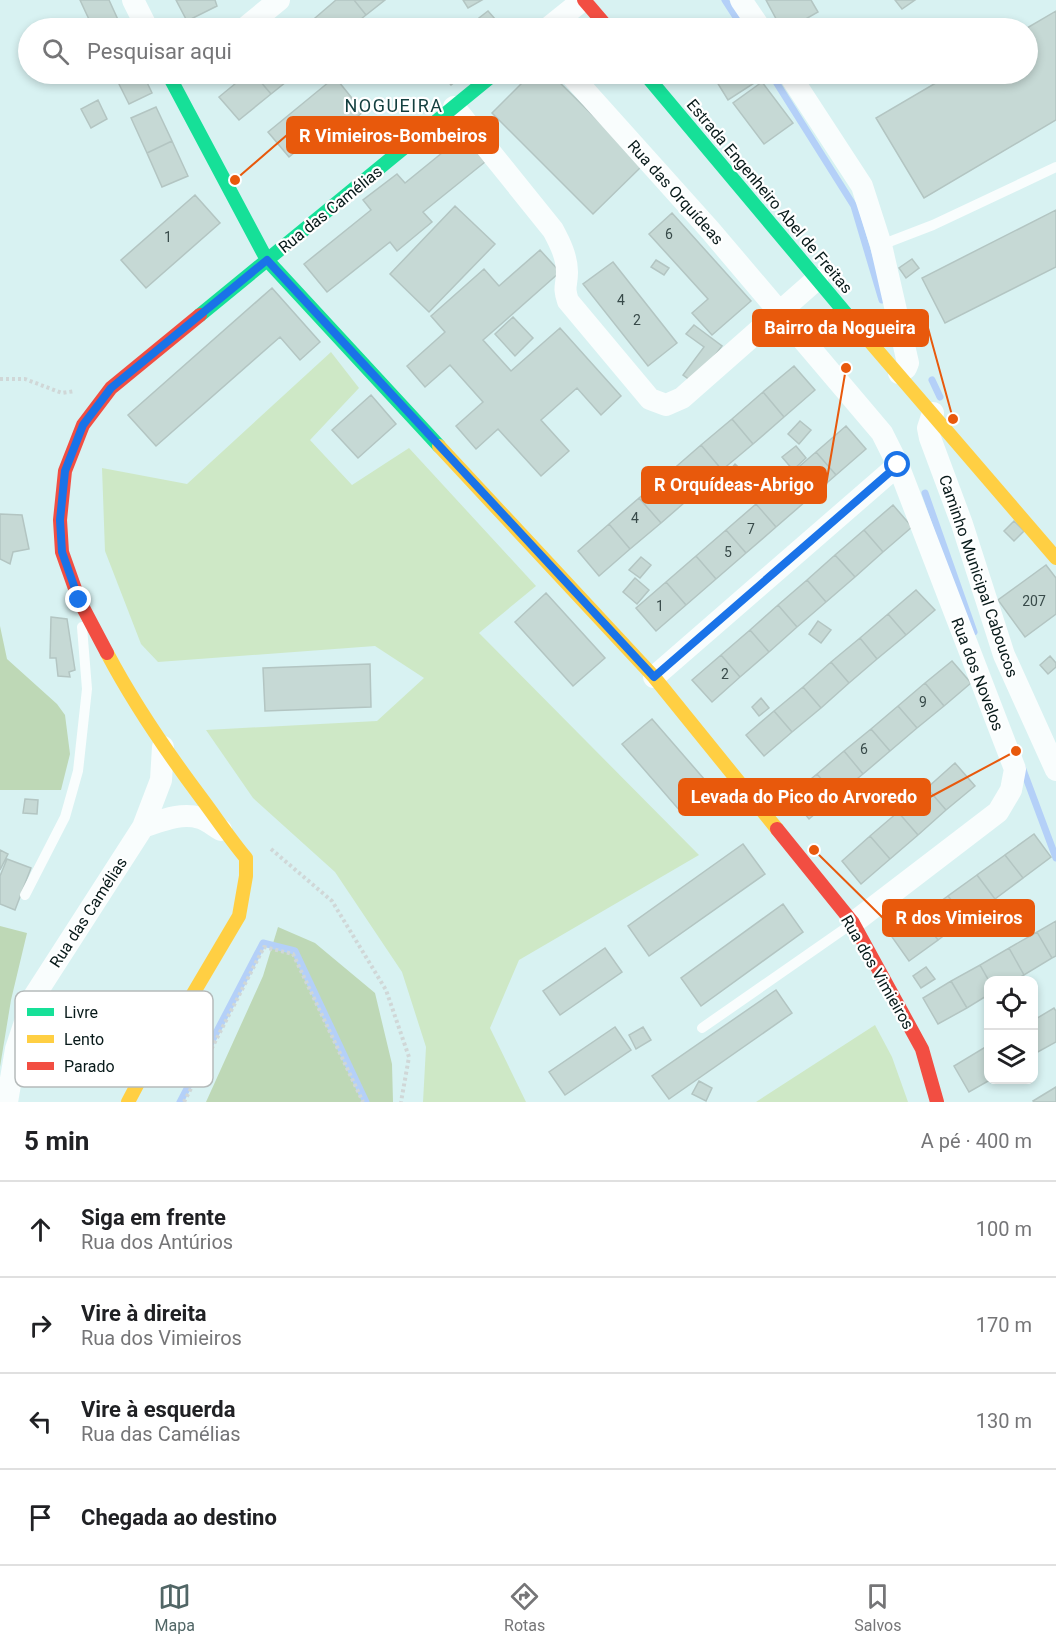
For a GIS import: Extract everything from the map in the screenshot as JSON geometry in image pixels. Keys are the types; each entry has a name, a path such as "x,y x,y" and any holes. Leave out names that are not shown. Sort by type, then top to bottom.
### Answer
{"street":[{"path":"133,0 142,18"},
{"path":"257,18 279,0"},
{"path":"561,18 584,0 599,18"},
{"path":"741,0 753,18"},
{"name":"Rua dos Vimieiros","path":"173,84 267,260 654,677 854,923 922,1049 937,1102"},
{"name":"Rua das Camélias","path":"195,991 240,916 246,876 246,858 225,833 163,747 131,698 79,600 62,552 60,520 65,471 83,425 111,388 482,84"},
{"name":"Rua das Orquídeas","path":"579,84 780,311 882,433 898,465"},
{"name":"Estrada Engenheiro Abel de Freitas","path":"653,84 1056,558"},
{"path":"796,84 862,186 881,245 908,363 906,368 899,373"},
{"path":"454,107 554,230 563,249 567,272 564,288 568,301 650,399 666,405 682,398 817,279"},
{"name":"Caminho Municipal Caboucos","path":"933,413 928,428 930,438 962,524 1004,655 1056,770"},
{"path":"654,677 898,465"},
{"name":"Rua dos Novelos","path":"854,923 998,812 1011,790 1015,769 898,465"},
{"name":"Rua das Camélias","path":"38,991 143,827 161,780 163,747"},
{"name":"Rua das Camélias","path":"143,827 165,819 185,816 201,818 225,833"},
{"name":"Rua das Camélias","path":"7,1102 15,1054"},
{"name":"Rua das Camélias","path":"128,1102 136,1087"}],"lane":[{"path":"881,245 933,225 1056,167"},
{"path":"25,895 65,817 78,771 87,689 79,600"},
{"path":"702,1028 854,923"}],"path":[{"path":"0,379 25,379 62,393 111,388"},
{"path":"262,841 332,901 386,990 409,1057 401,1102"},
{"path":"213,1046 264,947 293,954 363,1102"},
{"path":"184,1102 192,1087"}],"green space":[{"path":"331,352 359,388 310,440 352,485 409,448 536,586 479,633 699,855 519,960 490,1028 526,1102 423,1102 426,1047 402,972 335,872 253,798 206,730 377,721 424,678 375,646 158,662 141,644 105,551 102,468 187,484"},
{"path":"0,626 7,659 57,704 65,715 70,754 61,790 0,790"},
{"path":"0,926 27,933 11,1000 0,1067"},
{"path":"278,927 315,943 375,993 392,1064 393,1102 206,1102 263,976"},
{"path":"875,1025 892,1057 908,1102 756,1102"}],"building":[{"path":"80,0 109,0 117,18 88,18"},
{"path":"176,0 215,0 217,6 193,18 185,18"},
{"path":"336,0 354,0 366,15 362,18 315,18"},
{"path":"354,0 385,0 366,15"},
{"path":"463,0 482,0 468,8"},
{"path":"766,0 811,0 818,12 808,18 776,18"},
{"path":"895,0 915,0 902,9"},
{"path":"488,11 494,18 479,18"},
{"path":"1056,11 1056,120 924,198 876,118 934,84 1038,84 1038,22"},
{"path":"119,84 148,84 152,93 129,104"},
{"path":"235,84 262,84 271,94 239,120 219,97"},
{"path":"262,84 284,84 271,94"},
{"path":"326,84 341,84 363,112 324,144 316,135 289,157 268,132"},
{"path":"521,84 561,84 643,165 593,214 492,113"},
{"path":"718,84 753,84 728,100"},
{"path":"759,84 764,84 793,123 764,144 733,103"},
{"path":"98,100 107,119 91,128 81,109"},
{"path":"156,107 172,141 147,153 131,118"},
{"path":"464,135 485,162 423,212 432,222 397,251 390,242 327,292 304,264 371,210 363,200 397,174 405,183"},
{"path":"172,141 188,176 162,187 147,153"},
{"path":"195,195 220,223 146,288 121,260"},
{"path":"455,206 495,244 429,312 390,274"},
{"path":"1056,210 1056,267 945,323 922,278"},
{"path":"672,213 751,301 712,335 692,313 708,299 649,234"},
{"path":"540,250 560,272 483,340 511,371 560,328 621,396 601,415 577,388 541,420 569,451 541,476 498,429 476,449 456,426 483,402 450,365 425,387 407,366 445,332 431,316 484,269 499,286"},
{"path":"912,259 919,268 906,278 899,268"},
{"path":"656,260 669,268 664,275 651,267"},
{"path":"613,262 677,343 648,366 583,284"},
{"path":"272,288 320,342 300,360 280,337 156,446 128,415"},
{"path":"513,317 533,338 515,356 495,334"},
{"path":"694,325 722,346 694,383 683,375 704,347 686,334"},
{"path":"794,366 815,390 784,417 763,392"},
{"path":"763,392 784,417 753,444 732,419"},
{"path":"371,395 396,424 358,458 332,430"},
{"path":"732,419 753,444 722,470 701,445"},
{"path":"800,421 811,430 799,444 788,434"},
{"path":"846,426 866,449 836,475 816,452"},
{"path":"701,445 722,470 692,496 670,472"},
{"path":"796,446 806,458 793,470 782,457"},
{"path":"816,452 836,475 806,501 786,478"},
{"path":"735,464 746,474 735,486 725,476"},
{"path":"670,472 692,496 661,523 639,498"},
{"path":"786,478 806,501 776,527 756,504"},
{"path":"639,498 661,523 630,549 609,524"},
{"path":"756,504 776,527 746,553 726,530"},
{"path":"893,505 912,527 883,552 864,530"},
{"path":"0,514 22,515 29,549 13,552 10,564 0,559"},
{"path":"1014,521 1024,531 1014,541 1004,531"},
{"path":"609,524 630,549 599,576 578,551"},
{"path":"726,530 746,553 716,579 696,556"},
{"path":"864,530 883,552 855,577 835,555"},
{"path":"835,555 855,577 826,602 807,580"},
{"path":"696,556 716,579 686,605 666,582"},
{"path":"641,557 651,565 640,578 629,570"},
{"path":"1046,565 1056,578 1056,614 1025,637 998,600"},
{"path":"635,578 649,590 637,604 623,592"},
{"path":"807,580 826,602 797,627 778,605"},
{"path":"666,582 686,605 656,631 636,608"},
{"path":"916,590 935,610 906,635 888,614"},
{"path":"546,593 605,658 573,686 515,622"},
{"path":"778,605 797,627 769,652 750,630"},
{"path":"888,614 906,635 877,659 860,638"},
{"path":"51,617 67,619 75,670 69,672 70,677 58,676 56,658 50,658"},
{"path":"818,621 831,630 821,643 809,634"},
{"path":"750,630 769,652 740,677 721,655"},
{"path":"860,638 877,659 849,683 831,662"},
{"path":"721,655 740,677 712,702 692,680"},
{"path":"1050,656 1056,663 1056,667 1048,674 1040,665"},
{"path":"952,661 971,683 944,706 925,683"},
{"path":"831,662 849,683 821,708 803,687"},
{"path":"370,664 371,707 265,711 263,668"},
{"path":"925,683 944,706 917,728 898,706"},
{"path":"803,687 821,708 792,732 774,711"},
{"path":"761,698 769,708 759,716 752,707"},
{"path":"898,706 917,728 890,751 871,729"},
{"path":"774,711 792,732 764,756 746,735"},
{"path":"652,719 711,787 681,812 622,744"},
{"path":"871,729 890,751 863,774 844,751"},
{"path":"844,751 863,774 836,796 817,774"},
{"path":"955,763 975,786 946,810 927,788"},
{"path":"817,774 836,796 809,819 790,796"},
{"path":"927,788 946,810 918,835 898,812"},
{"path":"25,799 38,800 37,814 23,813"},
{"path":"898,812 918,835 890,859 870,836"},
{"path":"1034,834 1051,857 1023,878 1005,855"},
{"path":"870,836 890,859 861,884 842,861"},
{"path":"743,844 765,874 649,956 628,926"},
{"path":"0,850 8,854 0,870"},
{"path":"1005,855 1023,878 995,899 977,875"},
{"path":"7,859 31,868 15,910 0,904 0,876"},
{"path":"977,875 995,899 966,919 948,896"},
{"path":"948,896 966,919 938,940 920,916"},
{"path":"783,904 803,932 701,1006 681,978"},
{"path":"920,916 938,940 909,961 892,937"},
{"path":"1056,921 1056,956 1052,958 1037,932"},
{"path":"1037,932 1052,958 1024,975 1009,948"},
{"path":"605,948 622,972 560,1015 543,991"},
{"path":"1009,948 1024,975 986,976 980,965"},
{"path":"980,965 986,976 984,976 984,997 967,1008 951,981"},
{"path":"926,967 935,979 921,988 913,976"},
{"path":"951,981 967,1008 938,1024 923,998"},
{"path":"776,990 792,1013 669,1099 652,1076"},
{"path":"1054,1008 1056,1011 1056,1042 1038,1052 1038,1030 1038,1018"},
{"path":"615,1027 631,1050 565,1095 549,1072"},
{"path":"643,1027 651,1040 636,1049 629,1035"},
{"path":"984,1048 984,1083 969,1092 954,1066"},
{"path":"699,1081 712,1088 706,1101 692,1094"},
{"path":"1056,1087 1056,1102 1033,1101"}],"waterway":[{"path":"725,0 737,18"},
{"path":"777,84 854,206 882,300"},
{"path":"932,380 940,397"},
{"path":"925,493 974,632"},
{"path":"1022,767 1056,858"},
{"path":"213,1039 263,943 295,951 366,1102"},
{"path":"180,1102 188,1087"}],"traffic: fast":[{"path":"173,84 267,260 439,446"},
{"path":"200,315 482,84"},
{"path":"653,84 853,322"}],"traffic: slow":[{"path":"853,322 1056,558"},
{"path":"439,446 654,677 777,829"},
{"path":"107,653 164,746 246,858 246,876 239,916 195,991"},
{"path":"128,1102 136,1087"}],"traffic: jam":[{"path":"584,0 599,18"},
{"path":"107,653 79,600 62,552 60,520 65,471 83,425 111,388 200,315"},
{"path":"777,829 853,923 922,1049 937,1102"}],"place":[{"name":"R Vimieiros-Bombeiros","path":"235,180"},
{"name":"R Orquídeas-Abrigo","path":"846,368"},
{"name":"Bairro da Nogueira","path":"953,419"},
{"name":"Levada do Pico do Arvoredo","path":"1016,751"},
{"name":"R dos Vimieiros","path":"814,850"}],"district":[{"name":"NOGUEIRA","path":"394,106"}],"route":[{"path":"79,600 62,552 60,520 65,471 83,425 111,388 267,260 654,677 898,465"}]}
